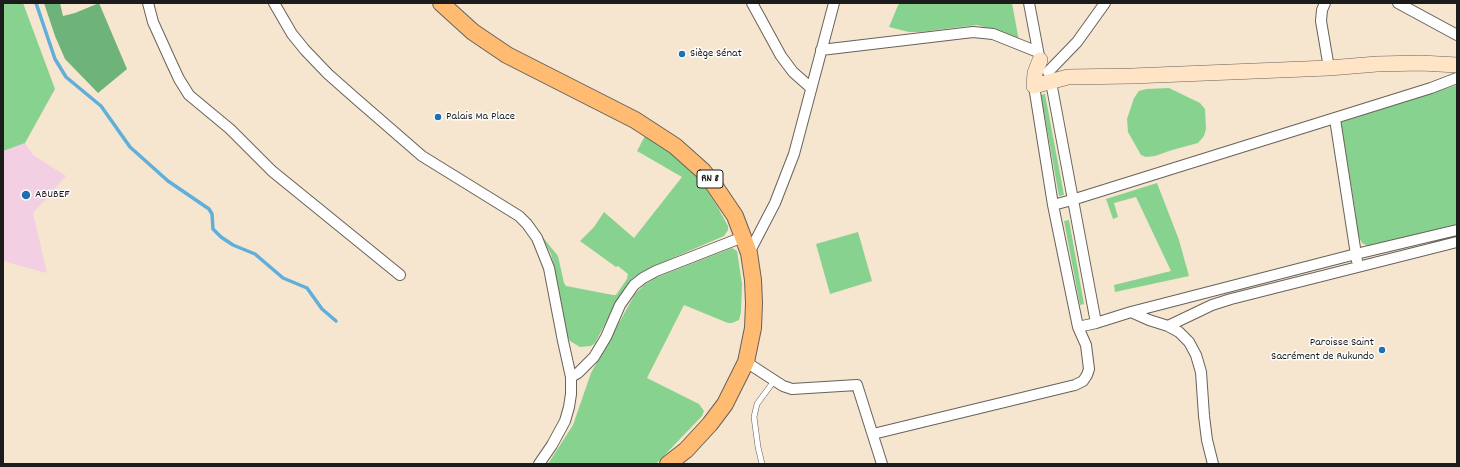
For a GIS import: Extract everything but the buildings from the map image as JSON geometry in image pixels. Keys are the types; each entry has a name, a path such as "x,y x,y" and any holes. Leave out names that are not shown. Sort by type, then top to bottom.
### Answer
{"main road":[{"name":"RN 8","path":"441,3 473,32 507,55 635,120 680,150 703,171 735,216 749,253 753,280 754,304 751,340 746,362 725,404 710,424 686,450 668,464"}],"street":[{"path":"148,3 153,22 179,79 189,95 230,129 272,171 400,275"},
{"path":"274,3 292,34 328,74 422,156 518,216 527,224 537,238 549,268 562,341 571,377 571,394 565,421 552,445 539,464"},
{"path":"752,3 781,56 793,72 811,88"},
{"path":"749,253 766,223 794,154 834,3"},
{"path":"1029,3 1072,200 1096,323"},
{"path":"873,434 1075,385 1083,381 1087,375 1089,369 1086,345 1078,327 1053,204 1034,86 1035,73 1077,42 1105,3"},
{"path":"1325,3 1322,10 1321,21 1329,68"},
{"path":"1398,3 1457,35"},
{"path":"821,50 973,32 993,34 1044,67 1068,77 1132,76 1329,68 1377,64 1457,65"},
{"path":"1034,86 1044,67"},
{"path":"1053,204 1072,200 1335,118 1431,88 1457,78"},
{"path":"1335,118 1358,267"},
{"path":"1078,327 1130,312 1356,254 1457,230"},
{"path":"571,377 578,373 594,357 606,337 620,305 634,285 642,278 656,271 743,237"},
{"path":"1168,326 1212,305 1457,242"},
{"path":"1130,312 1168,326 1179,332 1189,342 1196,355 1201,372 1207,440 1213,464"},
{"path":"746,362 783,386 800,390 857,385 882,464"}],"lane":[{"path":"762,464 754,417 757,404 774,381"}],"shaded area":[{"name":"ABUBEF","path":"25,143 33,155 66,176 33,213 47,273 3,260 3,151"}],"green space":[{"path":"3,3 23,3 55,89 25,143 3,151"},
{"path":"44,3 60,3 63,16 75,13 99,3 127,69 98,93 65,59 55,36"},
{"path":"899,3 1012,3 1019,41 1002,32 977,25 920,32 909,32 889,27"},
{"path":"1457,85 1457,224 1374,246 1368,246 1362,243 1358,235 1356,225 1356,216 1341,122"},
{"path":"1169,88 1200,103 1205,109 1206,129 1204,136 1198,143 1155,156 1146,157 1141,155 1128,132 1127,119 1134,98 1139,91 1146,89"},
{"path":"1045,94 1064,195 1059,196 1041,95"},
{"path":"645,136 669,151 694,171 717,206 728,226 728,230 724,236 654,266 633,278 620,295 595,343 591,346 580,347 570,341 565,332 554,266 551,254 541,235 558,256 566,286 616,295 627,279 628,274 580,241 594,227 604,212 634,238 682,177 637,151"},
{"path":"1157,183 1179,240 1189,276 1115,292 1114,285 1171,271 1136,197 1114,203 1118,217 1113,219 1106,199"},
{"path":"1069,220 1084,304 1080,305 1064,221"},
{"path":"858,232 872,281 830,294 816,244"},
{"path":"732,248 737,251 742,284 741,312 739,320 728,323 684,305 647,378 699,404 704,411 702,416 656,464 548,464 573,425 591,373 635,294 644,285 655,278"}],"waterway":[{"path":"36,3 55,59 66,77 101,106 130,147 168,181 209,209 212,214 213,229 221,237 233,245 255,254 283,278 307,288 322,309 336,321"}],"place":[{"name":"Siège Sénat","path":"682,54"},
{"name":"Palais Ma Place","path":"438,117"},
{"name":"ABUBEF","path":"26,195"},
{"name":"Paroisse Saint Sacrément de Rukundo","path":"1382,350"}]}
